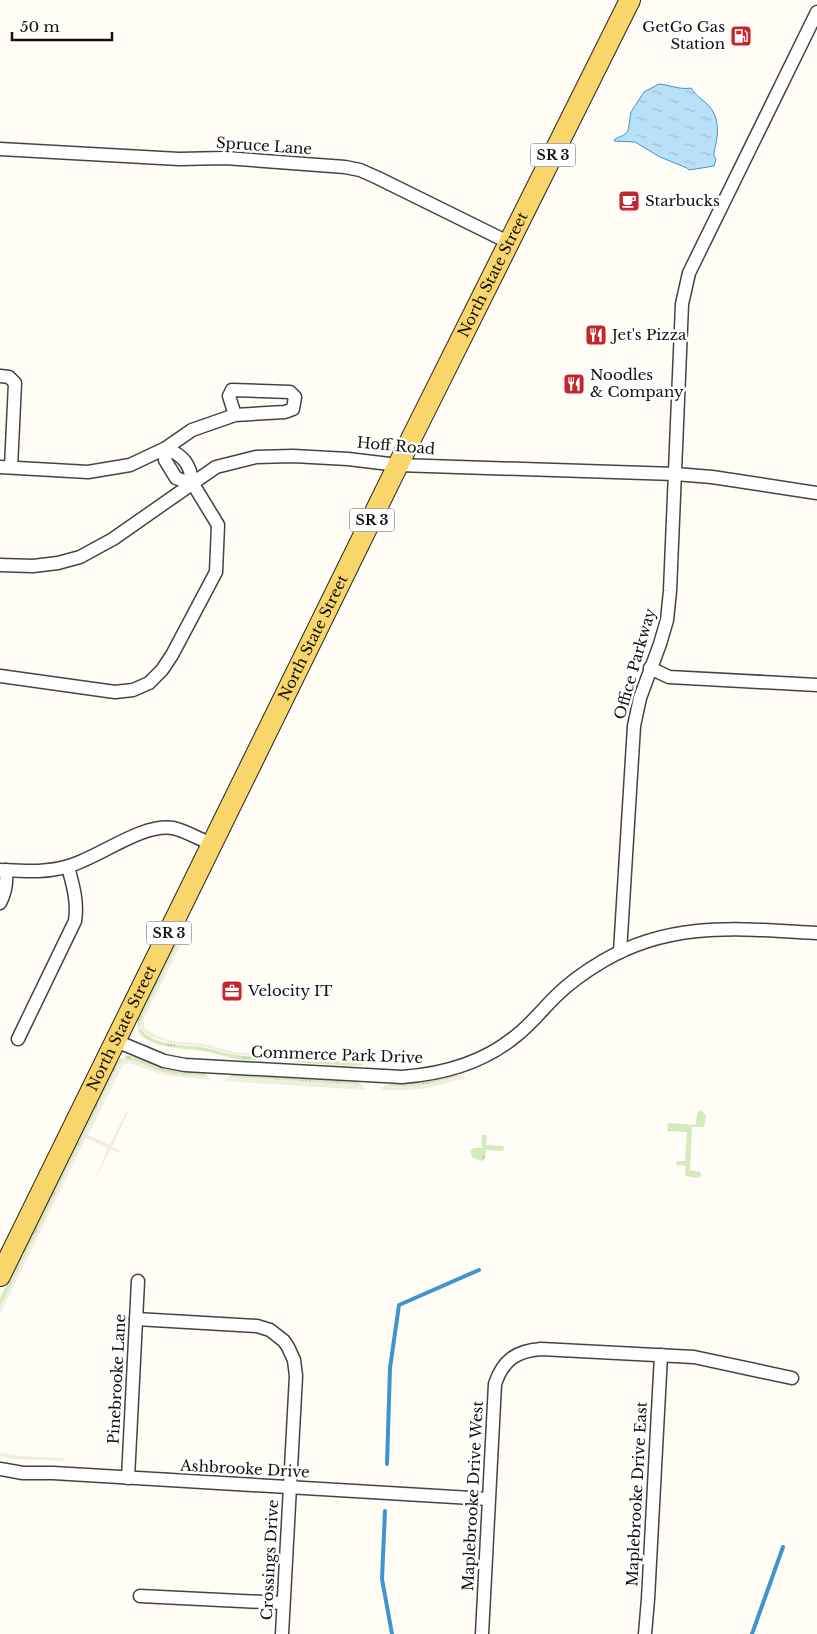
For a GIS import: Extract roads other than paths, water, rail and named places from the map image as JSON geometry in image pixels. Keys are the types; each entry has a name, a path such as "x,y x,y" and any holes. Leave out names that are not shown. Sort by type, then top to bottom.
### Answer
{"main road":[{"name":"North State Street","path":"0,1276 398,465 630,0"}],"street":[{"name":"Office Parkway","path":"620,952 634,726 640,698 667,620 670,591 682,304 689,273 817,12"},
{"name":"Spruce Lane","path":"0,149 179,159 225,158 345,167 360,170 378,178 510,243"},
{"path":"0,376 9,377 15,383 5,467 88,472 130,465 166,448 192,430 234,415 285,412 293,409 295,397 290,392 232,390 229,396 234,415"},
{"path":"0,676 115,692 133,690 149,683 162,670 172,655 216,572 218,525 193,484 176,478 165,460 166,448"},
{"name":"Hoff Road","path":"0,564 33,566 80,558 113,539 216,467 256,457 348,458 398,465 712,476 817,494"},
{"path":"650,668 669,677 817,685"},
{"path":"0,903 6,887 3,870 40,871 68,866 103,852 133,836 151,830 173,828 212,844"},
{"path":"18,1039 74,921 77,909 76,896 68,866"},
{"name":"Commerce Park Drive","path":"116,1041 164,1060 185,1065 402,1077 428,1076 456,1069 479,1060 498,1049 517,1036 555,997 578,977 620,952 645,942 670,935 708,929 817,933"},
{"name":"Pinebrooke Lane","path":"128,1478 138,1281"},
{"name":"Crossings Drive","path":"136,1319 257,1326 270,1330 284,1341 294,1360 296,1376 282,1634"},
{"name":"Maplebrooke Drive West","path":"482,1634 489,1530 488,1499 495,1384 498,1375 506,1363 522,1352 541,1348 661,1354"},
{"path":"661,1354 694,1356 792,1378"},
{"name":"Maplebrooke Drive East","path":"644,1634 648,1599 661,1354"},
{"name":"Ashbrooke Drive","path":"0,1469 23,1473 488,1499"},
{"path":"140,1596 283,1603"}],"water":[{"path":"659,84 691,88 712,110 717,122 717,140 714,152 716,159 714,166 689,170 660,157 635,142 614,141 628,131 631,112 644,92"}],"waterway":[{"path":"387,1464 390,1368 399,1305 479,1270"},
{"path":"385,1511 382,1579 392,1634"},
{"path":"752,1634 783,1547"}],"place":[{"name":"GetGo Gas Station","path":"741,36"},
{"name":"Starbucks","path":"629,201"},
{"name":"Jet's Pizza","path":"596,335"},
{"name":"Noodles & Company","path":"574,384"},
{"name":"Velocity IT","path":"232,991"}]}
